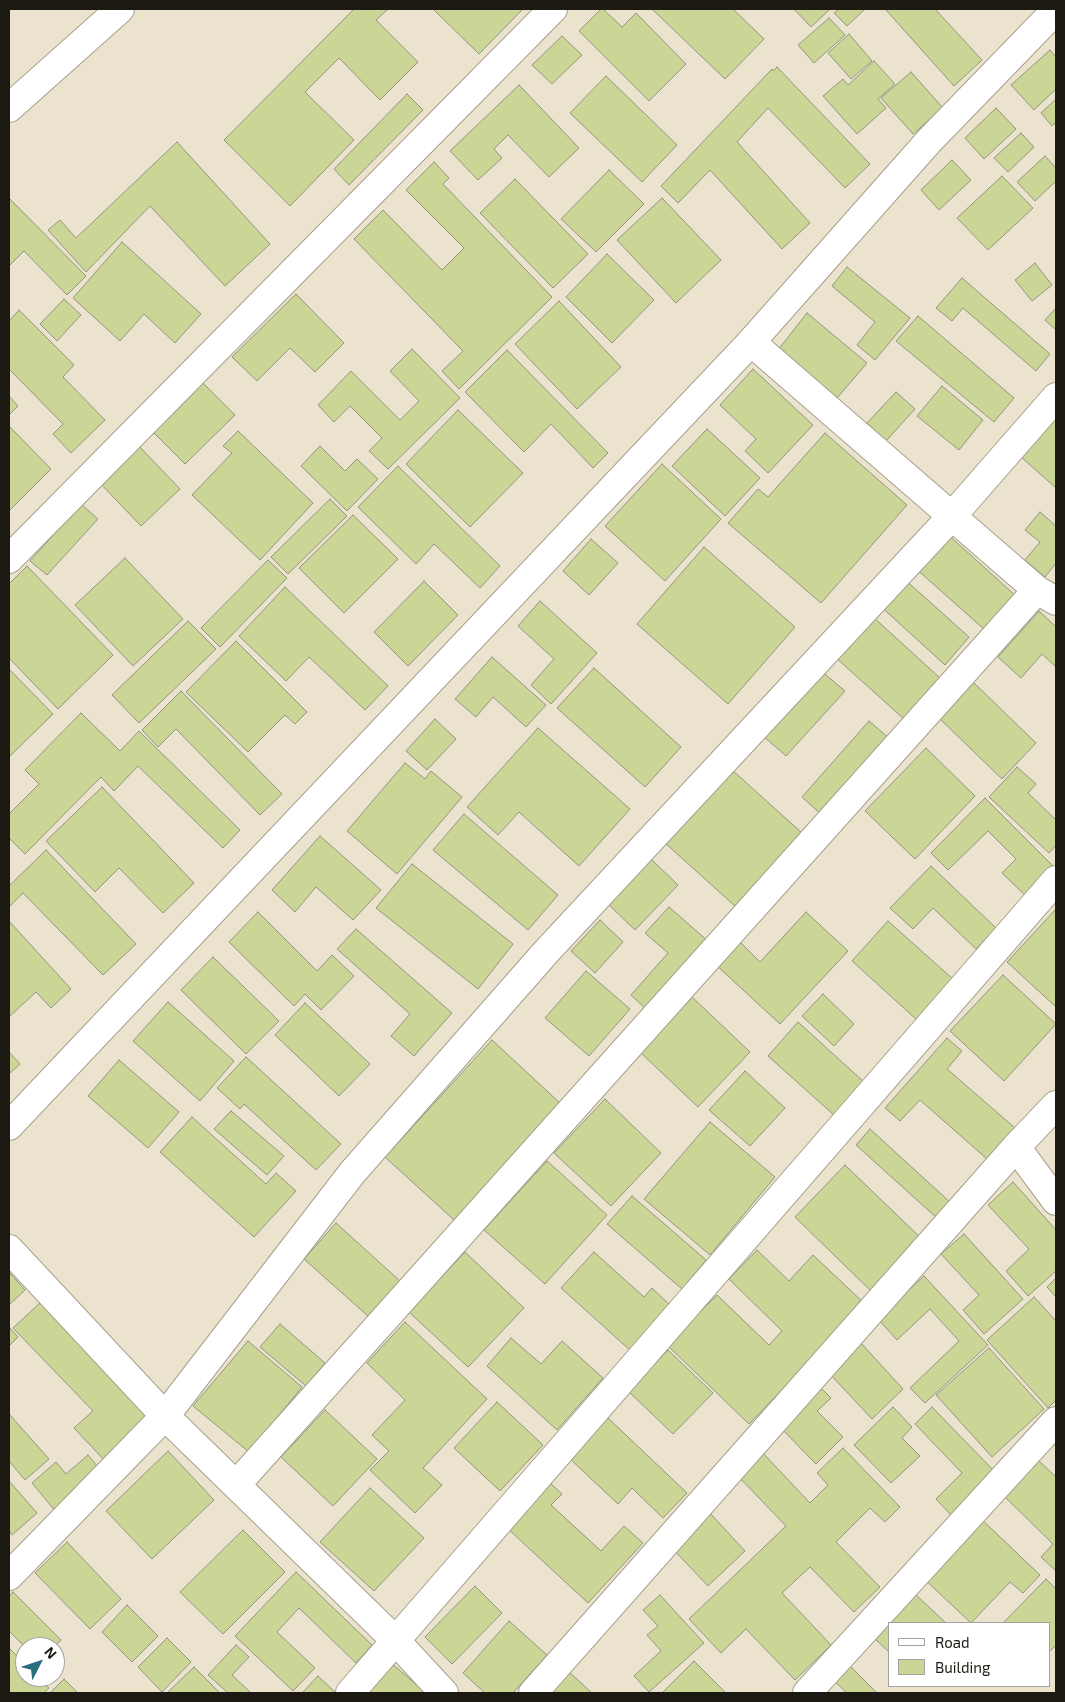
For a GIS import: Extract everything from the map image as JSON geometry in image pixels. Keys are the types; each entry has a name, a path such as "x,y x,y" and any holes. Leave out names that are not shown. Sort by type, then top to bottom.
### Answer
{"street":[{"path":"9,108 120,9"},
{"path":"9,559 553,9"},
{"path":"9,1126 751,342 929,141 1056,10"},
{"path":"236,1485 1046,596 751,342"},
{"path":"9,1576 165,1416 365,1159 546,952 952,516 1056,397"},
{"path":"350,1693 1056,880"},
{"path":"533,1693 1016,1147 1056,1105"},
{"path":"1016,1147 1056,1201"},
{"path":"9,1249 165,1416 395,1640 444,1693"},
{"path":"807,1693 1056,1421"}],"building":[{"path":"354,9 387,10 376,20 418,62 380,100 339,58 305,92 354,140 290,206 224,140"},
{"path":"433,9 520,9 522,10 479,54"},
{"path":"601,9 622,27 636,13 686,64 649,101 579,31"},
{"path":"652,9 733,9 764,39 725,79"},
{"path":"794,9 830,9 811,27"},
{"path":"839,9 865,9 847,26 834,13"},
{"path":"935,9 982,60 954,86 886,10"},
{"path":"829,18 845,35 814,63 798,45"},
{"path":"849,34 872,61 851,79 828,53"},
{"path":"562,36 582,55 552,84 532,65"},
{"path":"1050,50 1056,57 1056,89 1034,110 1011,85"},
{"path":"874,61 895,84 878,99 886,108 857,134 823,96 843,79 848,85"},
{"path":"777,67 870,164 845,188 768,108 737,142 810,223 782,249 710,170 678,203 661,186 772,69 773,71"},
{"path":"911,72 943,108 913,134 881,98"},
{"path":"606,76 677,145 642,182 570,113"},
{"path":"519,85 579,148 549,177 508,135 494,149 502,158 478,180 450,151"},
{"path":"407,94 423,110 349,185 334,169"},
{"path":"1056,99 1056,122 1052,126 1041,113"},
{"path":"996,108 1016,129 984,159 965,138"},
{"path":"1021,133 1034,147 1008,172 994,158"},
{"path":"177,142 270,244 225,286 150,206 86,272 48,230 60,220 76,238"},
{"path":"1045,156 1056,168 1056,181 1035,201 1017,182"},
{"path":"952,160 971,180 939,210 921,190"},
{"path":"434,162 449,178 443,184 552,297 459,389 442,371 463,351 354,239 383,210 442,270 464,248 406,190"},
{"path":"609,170 644,204 596,252 561,219"},
{"path":"1002,176 1033,208 988,250 957,218"},
{"path":"515,179 588,254 553,288 480,213"},
{"path":"9,198 86,276 67,295 24,251 9,266"},
{"path":"662,198 721,260 676,303 617,240"},
{"path":"122,242 201,314 175,343 144,314 120,341 73,298"},
{"path":"607,254 654,300 612,343 566,297"},
{"path":"1035,263 1052,285 1032,301 1015,280"},
{"path":"847,267 910,318 875,360 857,345 875,322 832,286"},
{"path":"962,278 1050,354 1036,371 963,308 952,321 936,308"},
{"path":"296,294 344,343 315,372 290,348 257,381 232,357"},
{"path":"64,299 81,315 57,341 40,324"},
{"path":"559,301 621,367 577,409 515,344"},
{"path":"1056,308 1056,330 1045,320"},
{"path":"19,310 74,365 63,377 105,420 71,453 53,434 63,424 9,369 9,321"},
{"path":"807,313 867,363 837,398 778,350"},
{"path":"918,316 1014,398 994,422 896,341"},
{"path":"412,349 460,398 388,469 369,451 382,438 350,406 334,422 318,405 351,371 400,420 419,401 390,371"},
{"path":"507,350 608,453 593,468 551,424 524,452 465,392"},
{"path":"753,369 813,425 768,473 745,451 756,439 720,405"},
{"path":"199,379 235,415 185,464 150,429"},
{"path":"942,386 983,420 959,450 917,416"},
{"path":"896,392 915,409 886,441 867,423"},
{"path":"9,396 18,406 9,415"},
{"path":"458,410 523,473 470,527 406,464"},
{"path":"1056,414 1056,488 1020,456"},
{"path":"9,426 51,469 9,511"},
{"path":"707,429 760,478 725,516 672,466"},
{"path":"238,431 313,503 260,560 192,495 232,453 223,446"},
{"path":"825,433 907,505 821,603 728,523 758,489 768,497"},
{"path":"136,443 180,489 141,526 97,480"},
{"path":"320,446 345,471 357,459 378,479 347,511 301,466"},
{"path":"662,464 721,519 665,581 605,526"},
{"path":"398,466 500,566 480,588 434,544 416,564 358,507"},
{"path":"330,499 347,516 288,574 271,557"},
{"path":"81,504 98,519 47,575 30,561"},
{"path":"1040,512 1056,526 1056,563 1045,577 1025,560 1040,542 1025,530"},
{"path":"353,515 398,559 344,613 299,568"},
{"path":"944,531 1017,597 986,631 913,566"},
{"path":"591,539 618,563 589,595 563,571"},
{"path":"704,547 795,627 728,704 637,624"},
{"path":"125,558 183,619 133,666 75,605"},
{"path":"268,560 287,578 220,647 201,628"},
{"path":"27,566 113,655 58,709 9,658 9,584"},
{"path":"902,577 969,637 945,665 878,604"},
{"path":"424,581 458,615 408,666 374,632"},
{"path":"285,587 388,686 365,710 309,657 286,681 239,636"},
{"path":"540,601 597,653 551,704 531,685 554,659 518,626"},
{"path":"1039,611 1056,627 1056,667 1042,654 1021,678 998,657"},
{"path":"872,616 940,678 904,719 835,657"},
{"path":"188,621 216,649 139,723 112,695"},
{"path":"236,641 307,712 295,724 285,715 248,752 186,692"},
{"path":"492,657 546,705 526,727 493,697 476,717 455,699"},
{"path":"594,668 681,747 645,787 557,708"},
{"path":"9,669 53,714 9,757"},
{"path":"820,670 845,691 786,756 762,735"},
{"path":"973,682 1036,743 1002,779 939,718"},
{"path":"181,691 282,794 260,815 176,729 158,747 142,730"},
{"path":"81,713 120,751 139,731 240,830 223,848 138,766 114,791 101,777 25,854 9,838 9,814 39,784 25,770"},
{"path":"435,719 456,739 427,770 406,751"},
{"path":"869,721 890,739 823,816 802,797"},
{"path":"538,728 630,809 579,866 519,812 498,835 467,807"},
{"path":"926,748 975,796 915,859 865,811"},
{"path":"405,763 425,779 431,771 462,797 397,874 347,831"},
{"path":"1017,767 1036,784 1028,793 1056,820 1056,845 1049,853 989,797"},
{"path":"731,769 802,833 736,907 664,842"},
{"path":"102,787 194,883 163,913 119,868 95,892 46,841"},
{"path":"985,798 1056,869 1028,898 1002,873 1016,859 988,831 948,870 931,853"},
{"path":"464,814 558,895 528,930 433,850"},
{"path":"320,836 381,890 353,920 316,887 295,912 272,890"},
{"path":"46,850 136,944 103,975 23,893 9,905 9,886"},
{"path":"651,859 678,885 635,930 608,904"},
{"path":"412,864 513,944 478,989 376,908"},
{"path":"931,866 996,928 976,949 933,908 913,929 890,908"},
{"path":"669,907 709,942 648,1011 631,995 668,953 645,933"},
{"path":"1056,909 1056,1007 1007,962"},
{"path":"258,912 317,971 332,955 354,976 321,1010 305,994 294,1006 229,942"},
{"path":"806,912 848,951 780,1024 716,965 738,940 760,962"},
{"path":"600,920 623,942 595,973 571,951"},
{"path":"9,921 71,989 51,1008 36,992 9,1017"},
{"path":"888,921 954,980 917,1020 852,961"},
{"path":"356,929 452,1013 414,1056 391,1036 410,1014 337,949"},
{"path":"213,957 279,1021 246,1054 181,990"},
{"path":"586,971 630,1009 589,1056 545,1018"},
{"path":"1003,975 1056,1024 1004,1081 950,1031"},
{"path":"823,994 854,1024 834,1046 802,1016"},
{"path":"692,997 750,1052 698,1107 640,1052"},
{"path":"168,1002 234,1061 200,1101 133,1041"},
{"path":"305,1003 370,1064 339,1096 275,1035"},
{"path":"798,1022 864,1082 835,1116 768,1056"},
{"path":"947,1038 962,1051 947,1069 1015,1128 987,1159 920,1100 900,1121 885,1108"},
{"path":"492,1040 561,1104 454,1220 385,1157"},
{"path":"9,1052 20,1064 9,1074"},
{"path":"246,1057 341,1144 316,1170 244,1104 240,1109 217,1088"},
{"path":"119,1060 179,1112 148,1148 88,1096"},
{"path":"745,1071 785,1108 750,1146 709,1110"},
{"path":"605,1099 661,1153 611,1206 554,1153"},
{"path":"231,1111 284,1156 267,1175 214,1129"},
{"path":"192,1117 266,1184 276,1173 296,1191 254,1237 160,1152"},
{"path":"710,1122 775,1177 710,1255 644,1199"},
{"path":"870,1129 952,1204 938,1219 856,1145"},
{"path":"547,1161 607,1215 545,1284 484,1230"},
{"path":"845,1165 925,1242 874,1294 795,1217"},
{"path":"1013,1182 1056,1230 1056,1271 1028,1296 1006,1271 1029,1249 988,1205"},
{"path":"632,1196 706,1260 682,1289 607,1224"},
{"path":"336,1223 400,1281 368,1316 304,1259"},
{"path":"964,1234 1023,1299 984,1334 963,1310 979,1295 941,1254"},
{"path":"757,1250 789,1281 813,1255 865,1304 749,1424 667,1345 717,1295 769,1345 782,1331 729,1279"},
{"path":"465,1252 524,1308 468,1367 409,1312"},
{"path":"594,1252 644,1297 652,1288 672,1307 632,1352 561,1288"},
{"path":"9,1272 25,1290 9,1305"},
{"path":"924,1276 988,1345 925,1403 910,1388 959,1341 930,1309 897,1340 878,1319"},
{"path":"1056,1278 1056,1297 1047,1287"},
{"path":"1034,1297 1056,1321 1056,1400 1048,1408 987,1340"},
{"path":"42,1301 154,1418 107,1463 74,1428 93,1411 13,1328"},
{"path":"405,1322 487,1399 423,1468 442,1485 415,1513 370,1470 389,1451 372,1435 405,1400 367,1363"},
{"path":"280,1324 325,1363 306,1386 260,1347"},
{"path":"9,1327 18,1337 9,1346"},
{"path":"511,1338 541,1364 562,1341 603,1378 557,1430 487,1366"},
{"path":"248,1341 302,1387 249,1452 193,1406"},
{"path":"860,1342 903,1389 872,1419 828,1372"},
{"path":"989,1348 1044,1409 992,1457 936,1395"},
{"path":"668,1350 713,1393 673,1434 628,1391"},
{"path":"818,1385 831,1398 817,1411 843,1437 816,1464 778,1425"},
{"path":"497,1402 543,1445 500,1491 454,1448"},
{"path":"893,1407 912,1427 902,1438 920,1456 891,1483 854,1445"},
{"path":"932,1407 995,1472 951,1515 936,1499 962,1473 915,1424"},
{"path":"325,1410 377,1459 333,1506 281,1457"},
{"path":"10,1415 49,1459 25,1480 9,1461"},
{"path":"607,1417 687,1493 663,1518 632,1488 618,1504 569,1458"},
{"path":"843,1448 900,1507 885,1522 870,1508 836,1542 880,1587 854,1612 810,1567 782,1593 831,1645 795,1680 746,1629 721,1653 689,1619 786,1526 736,1474 761,1451 810,1503 828,1485 817,1473"},
{"path":"168,1451 214,1500 152,1559 106,1511"},
{"path":"88,1455 103,1473 57,1513 32,1483 56,1462 66,1474"},
{"path":"1037,1459 1056,1477 1056,1571 1041,1557 1053,1544 1002,1494"},
{"path":"9,1481 37,1513 12,1535 9,1530"},
{"path":"548,1481 562,1494 551,1505 601,1551 624,1526 643,1543 588,1603 506,1527"},
{"path":"370,1488 424,1538 374,1591 320,1542"},
{"path":"708,1511 745,1551 708,1586 670,1546"},
{"path":"978,1516 1040,1575 1023,1593 1010,1582 972,1622 921,1576"},
{"path":"243,1530 285,1572 223,1634 180,1592"},
{"path":"67,1542 121,1599 90,1629 35,1573"},
{"path":"296,1572 372,1645 356,1663 299,1608 277,1632 315,1668 293,1691 235,1636"},
{"path":"1046,1579 1056,1589 1056,1645 1050,1651 1050,1622 1004,1622"},
{"path":"475,1586 502,1613 452,1664 425,1637"},
{"path":"13,1592 58,1637 15,1637 9,1631 9,1597"},
{"path":"915,1594 945,1622 889,1622"},
{"path":"660,1595 704,1643 649,1692 634,1676 661,1651 647,1635 658,1626 643,1610"},
{"path":"127,1605 158,1636 132,1662 102,1632"},
{"path":"509,1621 547,1655 513,1693 485,1693 463,1673"},
{"path":"888,1623 888,1651 874,1638"},
{"path":"167,1638 191,1662 162,1692 138,1667"},
{"path":"236,1645 249,1657 232,1675 251,1693 228,1693 208,1675"},
{"path":"9,1648 15,1654 15,1687 49,1688 44,1693 9,1693"},
{"path":"389,1661 426,1693 361,1693"},
{"path":"694,1661 726,1693 662,1693"},
{"path":"845,1661 877,1693 847,1693 830,1677"},
{"path":"194,1667 220,1693 167,1693"},
{"path":"567,1670 592,1693 545,1693"},
{"path":"318,1676 336,1693 302,1693"},
{"path":"65,1680 78,1693 50,1693 56,1687 65,1687"}]}
